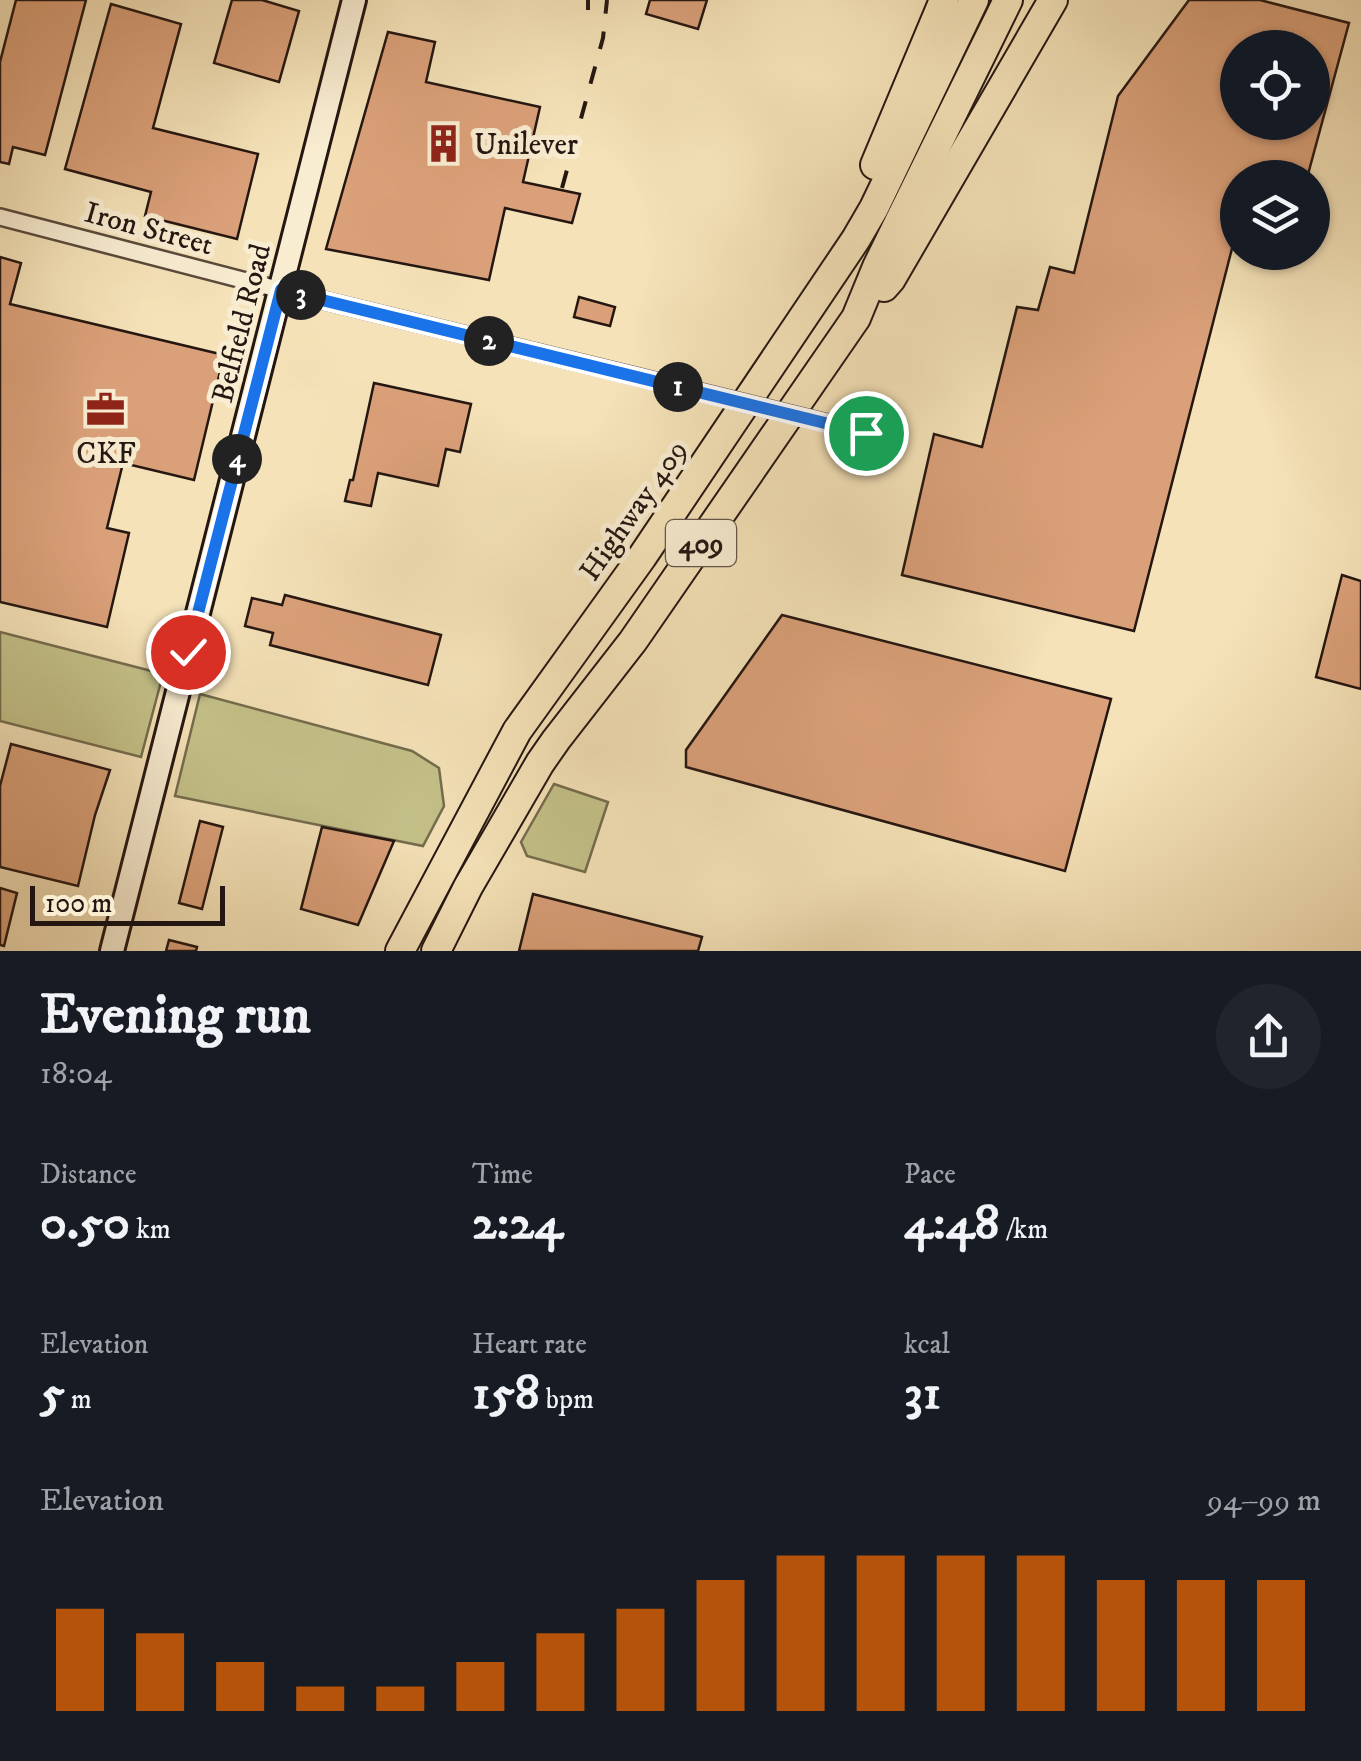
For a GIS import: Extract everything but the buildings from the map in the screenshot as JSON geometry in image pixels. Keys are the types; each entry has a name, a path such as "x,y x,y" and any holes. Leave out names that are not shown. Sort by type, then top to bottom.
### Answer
{"highway":[{"path":"856,239 865,190 944,0"},
{"name":"Highway 409","path":"400,951 518,731 642,557 856,239 974,0"},
{"name":"409","path":"436,951 468,886 540,763 634,641 856,318 1008,0"},
{"path":"856,318 891,279 1053,0"}],"main road":[{"name":"Belfield Road","path":"112,951 354,0"}],"street":[{"name":"Iron Street","path":"0,218 866,433"}],"shaded area":[{"path":"0,632 163,674 141,757 0,721"},
{"path":"200,694 412,751 439,768 444,806 423,846 175,796"},
{"path":"554,784 608,802 585,872 527,856 521,842"}],"railway":[{"path":"588,0 588,10"},
{"path":"562,188 603,38 607,0"}],"place":[{"name":"Unilever","path":"444,144"},
{"name":"CKF","path":"106,409"}],"route":[{"path":"188,652 281,290 866,433"}]}
